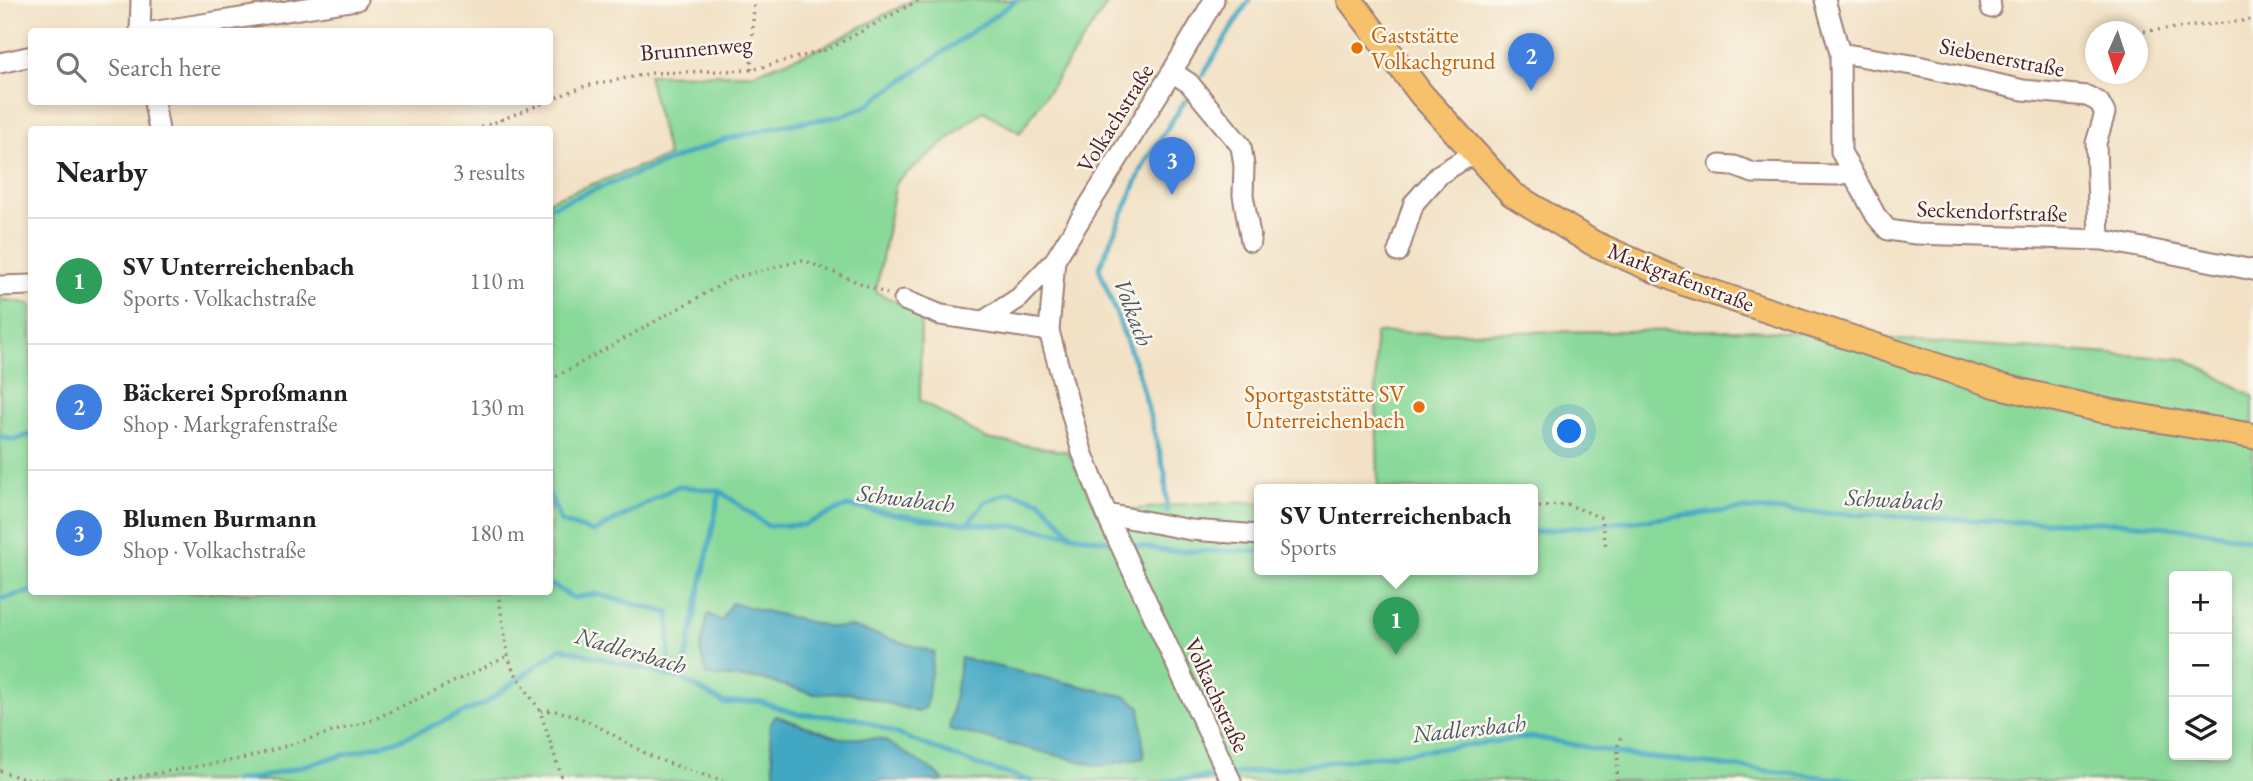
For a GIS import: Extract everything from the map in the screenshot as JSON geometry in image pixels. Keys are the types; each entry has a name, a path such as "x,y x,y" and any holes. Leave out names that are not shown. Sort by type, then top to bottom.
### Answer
{"main road":[{"name":"Markgrafenstraße","path":"1350,0 1421,94 1512,194 1593,243 1684,283 1995,385 2102,410 2253,436"}],"street":[{"path":"140,28 141,0"},
{"path":"177,28 357,0"},
{"name":"Volkachstraße","path":"985,320 1019,298 1055,260 1214,0"},
{"name":"Seckendorfstraße","path":"1825,0 1840,53 1841,152 1876,216 1888,230 1916,234 2099,240 2253,270"},
{"name":"Siebenerstraße","path":"1840,53 1918,66 2023,90 2087,96 2099,102 2105,113 2096,143 2099,240"},
{"path":"0,63 28,57"},
{"path":"1172,72 1189,83 1241,146 1243,195 1251,241"},
{"path":"155,105 158,126"},
{"path":"1398,252 1414,203 1440,174 1474,153"},
{"path":"1720,165 1734,166 1753,173 1838,175 1852,172"},
{"name":"Volkachstraße","path":"1055,260 1049,331 1082,452 1109,519 1227,772"},
{"path":"0,286 28,285"},
{"path":"904,300 942,315 1049,331"},
{"path":"1109,519 1191,530 1254,535"}],"path":[{"path":"751,70 754,0"},
{"name":"Brunnenweg","path":"553,99 586,86 653,73 751,70 829,50 919,0"},
{"path":"2148,31 2253,20"},
{"name":"Brunnenweg","path":"484,126 538,105"},
{"path":"501,119 502,126"},
{"path":"553,378 733,278 803,260 904,300"},
{"path":"1538,507 1567,504 1602,518 1606,548"},
{"path":"498,595 508,656 513,670 540,711 563,781"},
{"path":"112,781 246,758 375,719 508,656"},
{"path":"540,711 555,709 582,719 659,759 723,781"},
{"path":"1617,781 1618,745 1621,736"},
{"path":"0,771 24,779 56,781"}],"green space":[{"path":"913,0 1110,0 1020,133 983,111 896,182 876,292 921,314 920,400 986,439 1068,452 1099,513 1185,504 1254,502 1254,575 1538,575 1538,484 1378,484 1375,333 1752,330 2186,359 2253,396 2253,781 0,781 0,299 28,304 28,595 553,595 553,199 668,156 648,75 752,74 823,47"}],"water":[{"path":"731,603 831,627 851,627 934,652 926,707 918,712 851,693 814,694 761,679 707,676 700,650 708,614 722,621"},
{"path":"961,658 1128,697 1140,707 1144,758 1099,766 949,729"},
{"path":"776,716 840,738 882,739 931,769 945,781 801,781 775,777 769,726"}],"waterway":[{"path":"553,206 723,140 785,125 841,116 865,107 1017,0"},
{"name":"Volkach","path":"1202,76 1249,0"},
{"name":"Volkach","path":"1167,512 1165,473 1138,371 1099,268 1145,162 1185,101"},
{"name":"Schwabach","path":"0,436 13,440 28,435"},
{"name":"Schwabach","path":"553,503 561,522 594,532 678,486 720,491 768,526 804,525 847,506 937,521 1025,527 1114,542"},
{"path":"682,679 720,491"},
{"name":"Schwabach","path":"968,523 985,502 1010,492 1041,501 1072,535"},
{"name":"Schwabach","path":"1538,531 1746,509 2014,522 2117,522 2200,530 2253,540"},
{"name":"Schwabach","path":"1127,544 1167,551 1254,551"},
{"path":"553,586 574,598 596,594 669,613 669,676"},
{"path":"0,599 28,592"},
{"name":"Nadlersbach","path":"233,781 258,778 399,740 484,704 561,648 682,679 724,703 758,701 798,714 856,718 977,765 1032,781"},
{"name":"Nadlersbach","path":"1233,774 1533,737 1628,755 1858,781"},
{"name":"Nadlersbach","path":"1166,781 1224,775"}],"place":[{"name":"Gaststätte Volkachgrund","path":"1357,48"},
{"name":"Bäckerei Sproßmann","path":"1531,91"},
{"name":"Blumen Burmann","path":"1172,195"},
{"name":"Sportgaststätte SV Unterreichenbach","path":"1419,407"},
{"name":"SV Unterreichenbach","path":"1396,655"}]}
